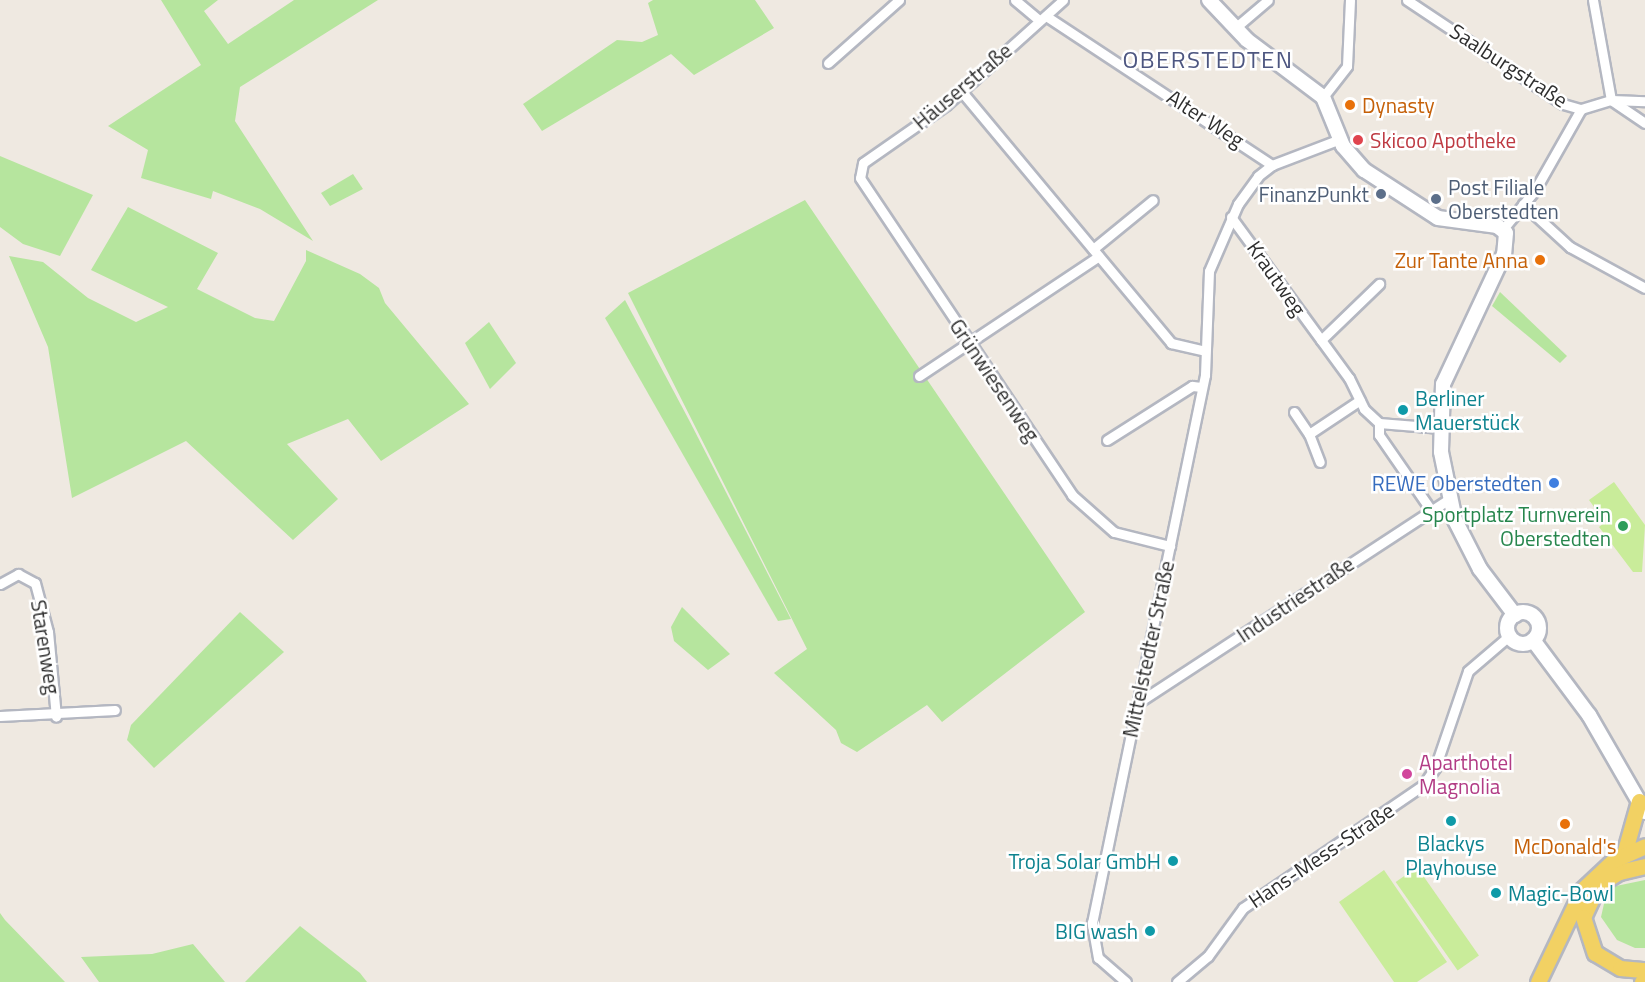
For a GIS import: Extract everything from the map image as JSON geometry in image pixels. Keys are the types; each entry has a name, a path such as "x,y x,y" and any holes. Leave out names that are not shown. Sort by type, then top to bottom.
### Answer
{"main road":[{"path":"1624,854 1642,807"},
{"path":"1538,982 1582,890 1624,854 1645,846"},
{"path":"1645,866 1608,877 1590,894 1583,917 1595,953 1620,968 1645,970"}],"street":[{"path":"828,63 899,0"},
{"name":"Alter Weg","path":"1016,0 1272,165"},
{"name":"Häuserstraße","path":"859,170 962,92 1063,0"},
{"path":"1209,0 1235,28 1323,97 1340,139 1364,170 1429,213 1503,229 1508,238 1504,254 1464,344 1443,384 1441,428 1448,500 1480,569 1515,615"},
{"path":"1235,28 1268,0"},
{"path":"1323,97 1345,70 1348,56 1350,0"},
{"name":"Saalburgstraße","path":"1407,0 1554,99 1581,109"},
{"path":"1593,0 1611,100 1645,123"},
{"path":"962,92 1171,343 1205,351"},
{"path":"1503,229 1523,204 1581,109 1611,100 1645,101"},
{"name":"Mittelstedter Straße","path":"1126,982 1105,967 1092,946 1092,923 1119,785 1142,700 1202,387 1209,271 1232,217 1251,184 1272,165 1340,139"},
{"name":"Grünwiesenweg","path":"859,170 1072,495 1114,532 1170,546"},
{"path":"919,376 1096,252 1153,200"},
{"path":"1523,204 1570,247 1645,288"},
{"name":"Krautweg","path":"1232,217 1321,340 1360,400 1379,423 1379,435 1431,510"},
{"path":"1321,340 1379,284"},
{"path":"1107,440 1192,386 1202,387"},
{"path":"1309,434 1360,400"},
{"path":"1294,412 1309,434 1320,462"},
{"path":"1379,423 1441,428"},
{"name":"Industriestraße","path":"1142,700 1448,500"},
{"name":"Starenweg","path":"0,584 18,574 35,582 48,632 56,717"},
{"path":"1533,640 1520,644 1509,636 1508,624 1515,615 1529,614 1537,621 1533,640 1589,715 1642,807"},
{"name":"Hans-Mess-Straße","path":"1177,982 1208,956 1243,908 1428,780 1468,671 1509,636"},
{"path":"0,716 56,717 116,710"}],"green space":[{"path":"161,0 218,0 204,11 228,44 294,0 378,0 240,87 235,121 313,241 260,209 213,191 211,199 141,178 148,150 108,126 201,65"},
{"path":"653,0 755,0 774,28 694,75 671,54 542,131 523,104 617,40 642,42 658,35 648,3"},
{"path":"0,156 93,195 60,256 23,244 0,227"},
{"path":"353,174 363,189 330,206 321,193"},
{"path":"805,200 1085,612 942,722 927,705 857,752 841,743 836,730 774,673 807,649 628,293"},
{"path":"128,207 218,253 197,289 255,318 274,321 306,261 306,250 360,274 379,288 385,303 469,404 381,461 348,419 287,444 338,499 293,540 186,441 72,498 48,347 9,256 43,262 88,298 136,322 168,307 91,270"},
{"path":"1500,292 1567,356 1560,363 1492,306"},
{"path":"625,300 791,619 778,621 605,318"},
{"path":"489,322 516,363 490,389 465,343"},
{"name":"Sportplatz Turnverein Oberstedten","path":"1614,482 1645,525 1642,572 1633,572 1599,527 1605,522 1589,500"},
{"path":"682,607 730,654 708,670 674,641 671,627"},
{"path":"240,612 284,652 154,768 127,740 131,725"},
{"path":"1417,867 1479,955 1458,970 1396,882"},
{"path":"1384,870 1447,962 1417,982 1394,982 1339,902"},
{"path":"1645,880 1645,948 1635,948 1617,940 1601,917 1606,895 1616,886"},
{"path":"0,913 5,920 65,982 0,982"},
{"path":"300,926 360,973 367,982 245,982"},
{"path":"193,944 225,982 99,982 81,957 152,954"}],"place":[{"name":"Dynasty","path":"1350,105"},
{"name":"Skicoo Apotheke","path":"1358,140"},
{"name":"FinanzPunkt","path":"1381,194"},
{"name":"Post Filiale Oberstedten","path":"1436,199"},
{"name":"Zur Tante Anna","path":"1540,260"},
{"name":"Berliner Mauerstück","path":"1403,410"},
{"name":"REWE Oberstedten","path":"1554,483"},
{"name":"Sportplatz Turnverein Oberstedten","path":"1623,526"},
{"name":"Aparthotel Magnolia","path":"1407,774"},
{"name":"Blackys Playhouse","path":"1451,821"},
{"name":"McDonald's","path":"1565,824"},
{"name":"Troja Solar GmbH","path":"1173,861"},
{"name":"Magic-Bowl","path":"1496,893"},
{"name":"BIG wash","path":"1150,931"}],"district":[{"name":"OBERSTEDTEN","path":"1208,60"}]}
